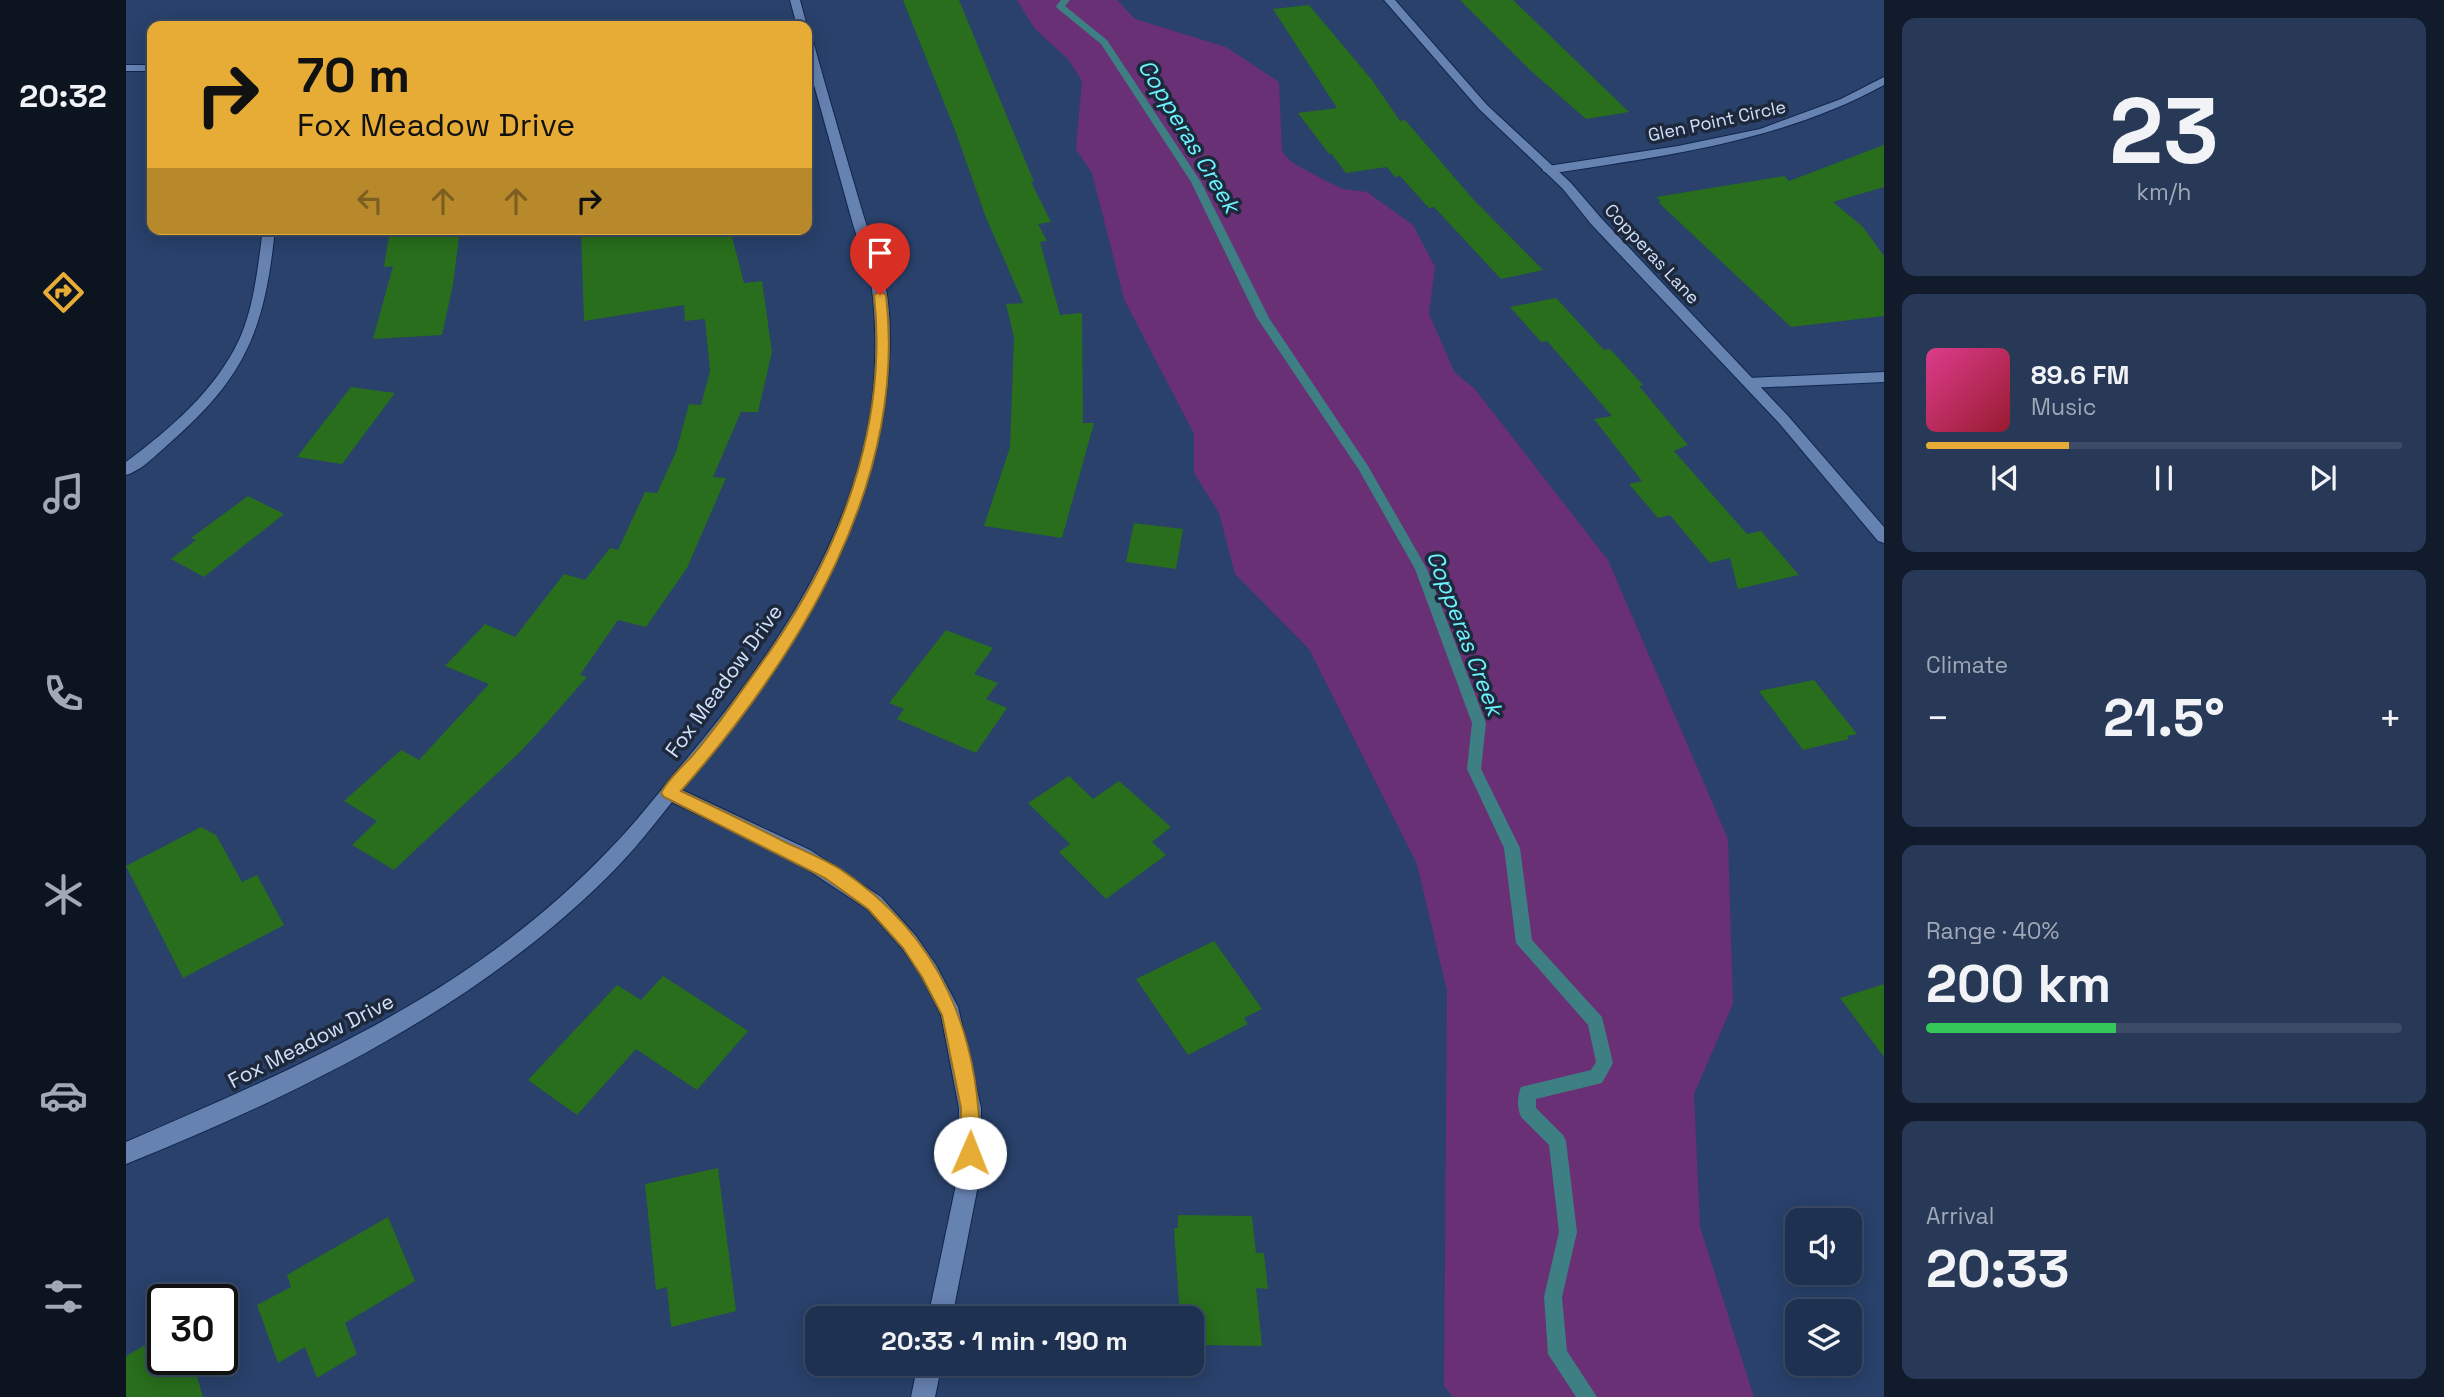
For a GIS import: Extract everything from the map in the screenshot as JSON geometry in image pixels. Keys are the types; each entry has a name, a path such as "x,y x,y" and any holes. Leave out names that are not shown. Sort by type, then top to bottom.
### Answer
{"street":[{"path":"795,0 801,21"},
{"name":"Copperas Lane","path":"1389,0 1483,107 1567,187 1784,420 1884,537"},
{"name":"Fox Meadow Drive","path":"126,1153 268,1090 421,1010 503,955 552,916 608,865 713,743 792,631 832,557 858,493 872,448 882,382 883,327 880,295 812,63"},
{"path":"126,68 147,68"},
{"name":"Glen Point Circle","path":"1548,170 1721,141 1786,126 1814,116 1884,79"},
{"path":"126,470 183,423 233,363 247,338 268,235"},
{"path":"1748,383 1884,377"},
{"path":"670,793 803,856 832,873 874,904 909,942 940,993 951,1014 970,1108 969,1175 942,1306"},
{"path":"923,1397 927,1376"}],"shaded area":[{"path":"1017,0 1117,0 1135,19 1226,47 1279,82 1282,152 1293,163 1343,189 1367,192 1413,225 1435,267 1429,314 1455,373 1474,388 1608,560 1728,839 1733,1004 1694,1094 1700,1227 1754,1397 1453,1397 1444,1386 1447,991 1417,864 1309,649 1235,574 1219,513 1194,473 1194,434 1124,299 1092,173 1076,149 1082,81 1068,59 1035,29"}],"building":[{"path":"903,0 959,0 1034,182 1031,182 1051,222 1038,224 1047,241 1040,242 1060,315 1082,313 1083,423 1094,423 1062,538 984,526 1010,447 1014,337 1006,304 1023,303 985,215 955,130"},
{"path":"1460,0 1513,0 1629,112 1586,119 1531,71"},
{"path":"1309,5 1372,80 1400,121 1405,120 1473,199 1543,270 1501,279 1434,207 1429,208 1400,176 1395,177 1387,167 1346,173 1332,154 1329,154 1298,113 1337,108 1273,9"},
{"path":"1884,145 1884,187 1833,202 1863,227 1884,256 1884,316 1791,327 1658,202 1661,201 1656,197 1784,176 1789,181"},
{"path":"389,235 459,235 453,285 442,335 373,339 393,266 384,267"},
{"path":"581,235 732,235 744,283 762,281 772,352 758,412 741,412 713,477 726,478 687,568 646,627 618,620 580,675 587,677 545,725 521,751 394,870 352,845 377,821 344,801 401,750 419,760 489,684 445,666 485,624 515,637 564,574 585,580 610,548 618,550 645,492 657,493 676,452 689,404 701,405 710,371 705,319 685,321 684,305 584,321"},
{"path":"1556,298 1604,350 1610,349 1643,385 1639,386 1688,445 1674,451 1747,534 1761,531 1799,575 1738,589 1730,558 1710,563 1670,515 1658,518 1629,484 1642,481 1594,419 1612,416 1547,341 1541,342 1510,307"},
{"path":"351,387 395,393 342,464 297,457"},
{"path":"248,496 284,514 204,577 171,559 196,540 191,538"},
{"path":"1134,523 1183,529 1176,569 1126,562"},
{"path":"946,630 993,648 974,674 998,683 986,699 1007,708 976,753 897,719 904,709 889,703"},
{"path":"1814,680 1857,734 1847,736 1849,739 1803,750 1759,691"},
{"path":"1069,776 1093,799 1119,781 1171,827 1152,842 1166,855 1106,899 1059,852 1070,844 1028,803"},
{"path":"201,827 216,835 242,882 257,875 284,925 183,978 126,866"},
{"path":"1214,941 1262,1009 1244,1018 1248,1024 1188,1055 1136,979"},
{"path":"663,976 748,1031 697,1090 636,1049 577,1115 528,1080 617,985 641,1000"},
{"path":"1884,984 1884,1057 1840,998"},
{"path":"718,1168 736,1311 671,1327 667,1287 656,1290 645,1184"},
{"path":"1178,1215 1252,1216 1256,1253 1264,1253 1268,1289 1256,1288 1262,1346 1204,1345 1204,1306 1179,1306 1174,1228 1178,1228"},
{"path":"388,1217 415,1281 345,1323 357,1354 317,1378 305,1347 278,1363 257,1305 291,1287 287,1275"},
{"path":"147,1344 147,1375 196,1375 203,1397 126,1397 126,1356"}],"waterway":[{"name":"Copperas Creek","path":"1066,0 1060,6 1104,42 1196,182 1263,318 1364,469 1421,569 1479,723 1474,769 1512,848 1524,943 1596,1022 1605,1063 1596,1077 1527,1093 1527,1111 1557,1141 1568,1232 1553,1297 1558,1354 1587,1397"}],"route":[{"path":"880,295 883,327 882,382 872,448 858,493 832,557 792,631 713,743 670,793 803,856 832,873 874,904 909,942 929,971 951,1014 970,1108 970,1153"}]}
